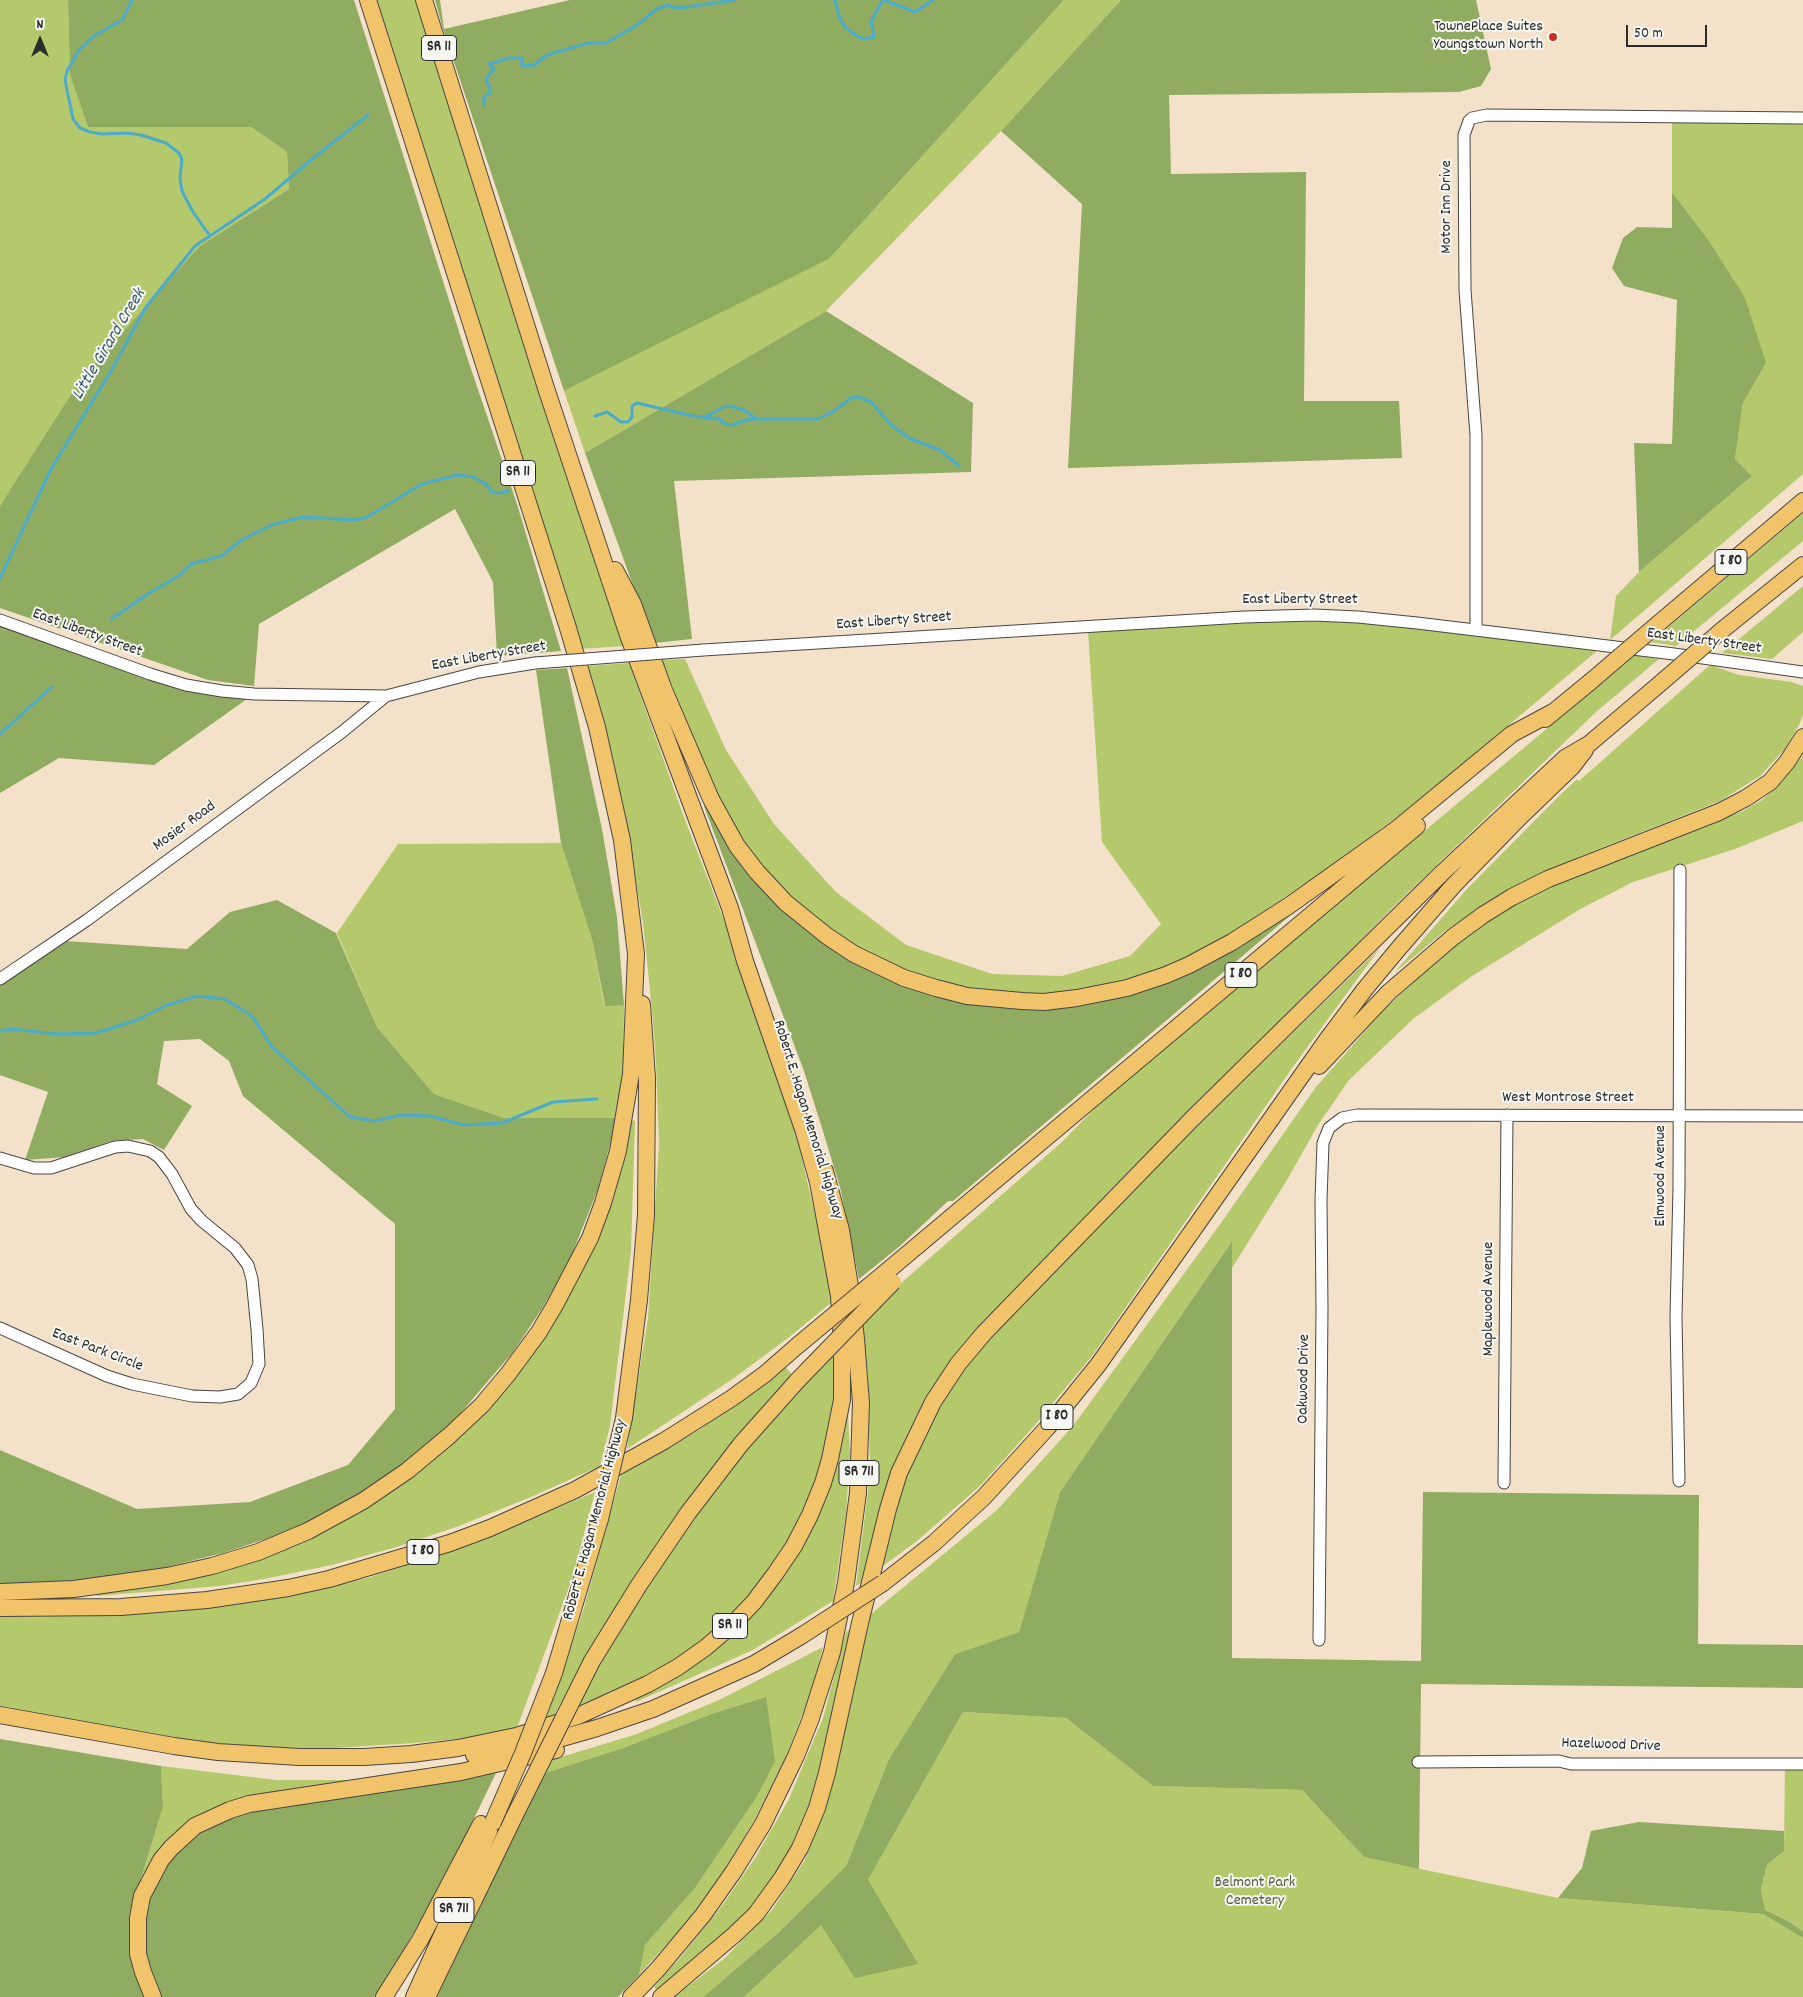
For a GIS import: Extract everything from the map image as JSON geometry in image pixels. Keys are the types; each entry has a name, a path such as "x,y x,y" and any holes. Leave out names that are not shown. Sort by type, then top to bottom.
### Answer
{"highway":[{"name":"SR 11","path":"0,1592 74,1589 167,1576 212,1566 258,1552 308,1531 364,1501 407,1471 482,1405 525,1352 555,1305 587,1244 603,1203 618,1151 631,1074 636,954 622,840 588,694 368,0"},
{"name":"SR 11","path":"0,1716 174,1746 269,1756 364,1757 458,1748 516,1736 578,1716 614,1701 678,1667 731,1626 754,1602 794,1546 810,1515 823,1483 837,1429 842,1400 842,1342 839,1296 818,1182 804,1132 780,1056 745,961 730,908 631,644 592,528 424,0"},
{"path":"1695,592 1728,553 1803,487"},
{"name":"I 80","path":"0,1608 121,1607 215,1599 329,1579 450,1543 490,1528 575,1490 643,1453 732,1398 766,1374 797,1346 893,1274 1024,1157 1803,501"},
{"path":"592,528 633,604 664,690 710,799 726,828 757,872 786,903 827,936 854,954 904,978 968,996 1029,1001 1077,998 1127,988 1166,975 1188,965 1232,942 1290,905 1398,828 1512,734 1553,712"},
{"name":"I 80","path":"0,1724 158,1753 267,1765 300,1767 365,1765 459,1758 562,1738 597,1728 653,1709 800,1643 883,1583 934,1543 984,1497 1048,1428 1098,1365 1326,1041 1399,948 1453,886 1572,767 1589,744 1803,565"},
{"path":"1199,1221 1226,1200 1323,1060 1389,992 1453,937 1512,896 1548,879 1719,812 1746,798 1770,782 1787,762 1803,737"},
{"path":"661,1997 756,1914 778,1884 800,1848 816,1808 826,1773 860,1623 888,1509 899,1473 933,1402 958,1364 984,1333 1038,1277 1280,1032 1508,809 1565,758 1589,744"},
{"name":"Robert E. Hagan Memorial Highway","path":"631,1997 658,1969 703,1915 734,1871 763,1824 796,1756 810,1722 832,1652 846,1583 858,1494 861,1440 860,1375 850,1286 841,1230 808,1114 754,956 730,908"},
{"name":"Robert E. Hagan Memorial Highway","path":"414,1997 487,1823 523,1753 554,1673 600,1519 624,1418 639,1300 648,1163 646,1050 636,954"},
{"path":"427,1997 592,1661 644,1578 688,1513 741,1444 893,1274"},
{"path":"153,1997 138,1954 138,1918 142,1896 171,1848 196,1826 222,1813 249,1804 461,1772 563,1749 674,1710 726,1687 800,1643"},
{"path":"384,1997 420,1940 487,1823"}],"street":[{"name":"Motor Inn Drive","path":"1476,630 1475,411 1466,328 1465,281 1464,135 1469,121 1472,118 1487,115 1803,118"},
{"name":"East Liberty Street","path":"0,620 150,674 195,686 254,694 386,696 479,672 536,663 702,650 1280,615 1358,617 1674,654 1803,672"},
{"name":"Mosier Road","path":"0,979 87,920 342,732 386,696"},
{"name":"Elmwood Avenue","path":"1679,1481 1676,1317 1680,870"},
{"name":"Maplewood Avenue","path":"1504,1483 1507,1114"},
{"name":"West Montrose Street","path":"1334,1123 1342,1118 1357,1115 1803,1116"},
{"name":"Oakwood Drive","path":"1319,1640 1323,1143 1325,1134 1334,1123"},
{"name":"East Park Circle","path":"0,1158 41,1168 60,1166 115,1147 128,1146 150,1151 165,1162 191,1208 202,1221 235,1248 248,1265 255,1304 259,1364 256,1373 244,1390 230,1396 192,1396 132,1384 107,1376 0,1328"},
{"name":"Hazelwood Drive","path":"1418,1762 1559,1761 1571,1764 1803,1764"}],"green space":[{"path":"0,0 68,0 70,75 88,127 251,127 287,152 289,189 199,248 0,506"},
{"path":"68,0 354,0 468,360 517,504 561,651 497,656 493,582 455,509 259,624 254,686 208,680 0,608 0,506 81,379 199,247 289,189 287,152 251,127 88,127 70,75"},
{"path":"376,0 415,0 624,646 580,649"},
{"path":"435,0 440,0 444,29 570,0 1064,0 829,259 564,391 443,29"},
{"path":"1064,0 1121,0 1001,131 826,311 585,453 564,391 829,259"},
{"path":"1121,0 1476,0 1491,69 1481,86 1459,92 1169,95 1171,174 1306,172 1304,401 1399,401 1402,458 1068,468 1082,204 1001,131"},
{"path":"1672,122 1803,123 1803,474 1610,640 1616,596 1639,572 1752,476 1735,459 1743,403 1766,363 1707,238 1672,192"},
{"path":"1672,192 1707,238 1745,298 1766,363 1743,403 1735,459 1752,476 1639,572 1634,443 1672,444 1677,300 1624,286 1612,268 1623,238 1637,227 1672,228"},
{"path":"826,311 973,403 971,472 674,481 692,639 654,643 585,453"},
{"path":"1803,513 1803,541 1676,646 1651,642"},
{"path":"1803,586 1803,632 1772,659 1722,653"},
{"path":"0,620 150,674 254,694 154,765 59,758 0,793"},
{"path":"1319,621 1390,624 1598,650 1416,803 1320,874 1225,937 1184,961 1132,982 1078,993 1034,995 962,988 903,971 847,941 793,900 760,864 732,824 709,782 662,660 685,659 726,750 774,824 836,892 906,945 992,974 1062,976 1130,956 1161,924 1102,842 1088,631"},
{"path":"1635,655 1659,659 1596,712 1391,909 949,1365 866,1579 856,1586 870,1475 868,1376 862,1321 899,1285 1063,1141 1095,1108 1154,1057"},
{"path":"629,663 685,820 740,961 773,1058 799,1146 816,1219 832,1302 734,1378 627,1449 648,1318 659,1145 656,1064 643,923 625,816 587,666"},
{"path":"1710,665 1739,675 1792,682 1803,686 1803,715 1799,725 1784,750 1760,776 1720,801 1581,856 1505,892 1445,931 1394,973 1466,890 1561,794 1577,779 1579,781"},
{"path":"567,668 602,829 617,917 624,1005 605,1006 593,943 561,843 536,670"},
{"path":"1803,756 1803,821 1735,849 1633,882 1582,908 1472,976 1413,1019 1349,1080 1318,1125 1287,1180 1232,1268 1231,1242 1060,1492 1019,1632 955,1654 889,1759 846,1866 778,1933 703,1997 674,1997 725,1958 772,1910 805,1860 826,1805 871,1614 997,1510 1073,1426 1221,1223 1316,1087 1382,1012 1453,945 1502,911 1540,891 1587,871 1743,811 1762,800 1777,787"},
{"path":"706,805 759,883 915,988 1100,1001 1291,910 1292,914 953,1201 948,1201 900,1246 859,1279 840,1187 804,1071 704,806"},
{"path":"561,843 593,943 604,1005 624,1005 623,1066 617,1118 504,1118 434,1094 377,1027 337,933 398,844"},
{"path":"277,900 336,933 377,1027 434,1094 504,1118 617,1118 598,1189 568,1264 543,1307 513,1352 452,1423 406,1463 349,1501 296,1529 223,1553 142,1573 41,1584 0,1585 0,1450 137,1509 250,1502 348,1465 395,1409 395,1224 243,1096 229,1061 200,1039 164,1041 157,1084 192,1106 164,1150 143,1139 111,1141 66,1157 25,1160 48,1092 0,1075 0,984 65,941 187,949 230,912"},
{"path":"1380,948 1295,1064 1092,1356 1034,1426 981,1485 917,1541 883,1566 905,1478 936,1410 975,1353 1158,1164"},
{"path":"630,1120 635,1121 631,1251 610,1426 600,1466 531,1497 459,1526 397,1547 332,1565 220,1586 97,1596 96,1592 194,1574 405,1480 561,1305"},
{"path":"1232,1241 1232,1658 1421,1661 1423,1492 1699,1495 1698,1644 1803,1645 1803,1688 1421,1684 1419,1869 1364,1857 1302,1790 1153,1786 1066,1718 963,1712 868,1880 918,1964 855,1978 821,1925 744,1997 703,1997 778,1933 846,1866 889,1759 955,1654 1019,1632 1060,1492"},
{"path":"835,1348 834,1399 825,1460 808,1508 786,1548 742,1608 709,1637 676,1660 611,1695 573,1710 613,1638 708,1497 767,1424"},
{"path":"784,1365 793,1376 599,1635 553,1717 546,1719 583,1611 621,1475 699,1430"},
{"path":"848,1414 850,1453 846,1514 833,1601 753,1650 636,1702 635,1699 736,1631 837,1456"},
{"path":"595,1492 572,1579 517,1728 467,1738 415,1743 335,1748 279,1748 203,1742 0,1706 0,1616 101,1616 221,1607 368,1578 486,1538"},
{"path":"854,1627 815,1796 783,1866 753,1907 659,1993 654,1987 681,1957 724,1903 755,1858 789,1799 823,1718 846,1632"},
{"path":"823,1647 811,1692 785,1759 755,1819 721,1876 685,1924 639,1975 645,1945 695,1888 756,1798 766,1697 714,1713 623,1748 542,1774 548,1761 637,1734 719,1700"},
{"path":"766,1697 775,1761 756,1798 695,1888 645,1945 639,1975 618,1997 437,1997 542,1774 623,1748 714,1713"},
{"name":"Belmont Park Cemetery","path":"963,1712 1066,1718 1153,1786 1302,1790 1364,1857 1558,1898 1763,1914 1803,1938 1803,1997 744,1997 868,1880"},
{"path":"0,1739 161,1766 163,1807 138,1888 146,1997 0,1997"},
{"path":"1785,1764 1803,1764 1803,1934 1788,1921 1765,1910 1761,1889 1767,1865 1784,1851"},
{"path":"161,1766 276,1780 356,1780 232,1801 202,1814 163,1844 138,1888 163,1807"},
{"path":"496,1773 449,1870 397,1962 374,1997 161,1997 146,1957 145,1925 149,1900 164,1866 188,1841 217,1822 248,1812"},
{"path":"1639,1822 1784,1831 1784,1851 1767,1865 1761,1889 1765,1910 1788,1921 1803,1932 1803,1938 1763,1914 1558,1898 1582,1868 1591,1831"}],"waterway":[{"path":"132,0 122,20 94,36 79,50 67,71 65,80 73,119 80,128 90,132 141,135 166,143 179,153 182,159 180,178 182,191 193,212 210,236"},
{"name":"Little Girard Creek","path":"484,105 484,97 491,92 486,79 494,69 489,64 509,58 522,58 522,66 534,65 547,55 589,43 606,43 637,25 657,9 668,5 676,8 735,0"},
{"name":"Little Girard Creek","path":"835,0 840,19 846,28 864,39 874,37 871,21 883,0"},
{"name":"Little Girard Creek","path":"884,0 915,12 933,0"},
{"name":"Little Girard Creek","path":"0,578 51,469 111,371 146,307 195,246 265,199 368,115"},
{"path":"595,416 607,412 621,422 628,422 632,417 632,406 637,403 693,416 719,419 725,424 732,425 750,419 818,419 834,411 851,398 859,397 871,402 891,425 909,438 940,450 959,466"},
{"path":"707,416 726,406 744,410 755,418"},
{"path":"111,619 180,575 191,564 221,556 243,539 274,524 304,517 355,520 367,517 422,484 457,475 473,477 486,484 492,492 508,491"},
{"path":"0,734 52,687"},
{"path":"0,1031 11,1029 58,1034 96,1033 137,1020 167,1005 197,996 225,999 252,1016 272,1047 350,1117 375,1121 401,1115 430,1116 464,1125 502,1123 553,1102 597,1099"}],"place":[{"name":"TownePlace Suites Youngstown North","path":"1553,37"}]}
